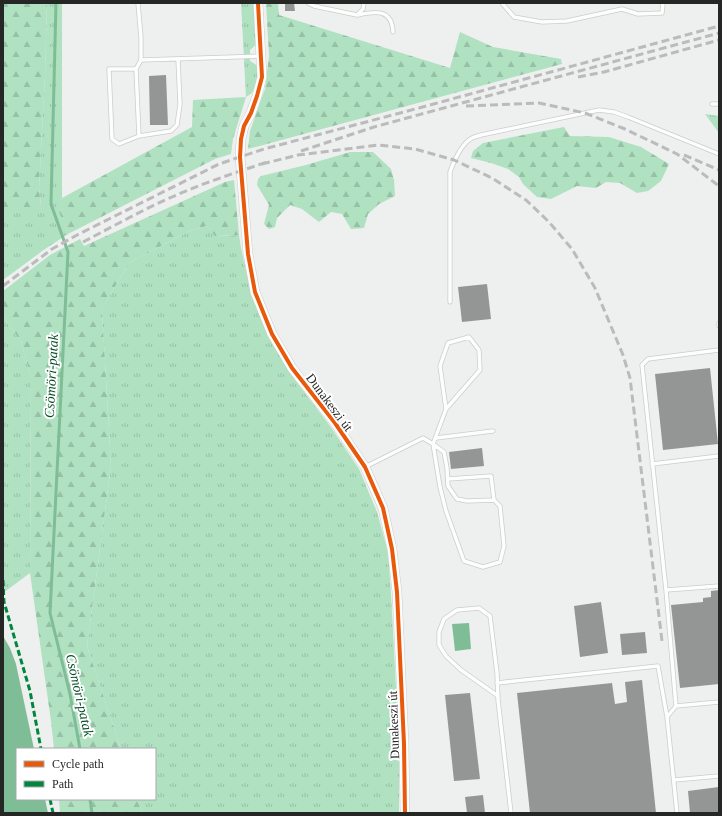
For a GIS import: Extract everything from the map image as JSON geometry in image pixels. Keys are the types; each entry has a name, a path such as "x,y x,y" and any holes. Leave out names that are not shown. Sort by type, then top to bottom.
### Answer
{"street":[{"name":"Dunakeszi út","path":"258,3 262,77 257,96 244,126 241,139 240,157 249,261 255,292 272,334 292,368 335,423 365,467 383,508 392,549 395,578 404,744 405,813"}],"lane":[{"path":"138,3 142,38 141,60 136,69 139,136"},
{"path":"308,3 314,6 357,15 370,12 381,13 388,17 393,24 393,32"},
{"path":"357,15 363,10 364,3"},
{"path":"502,3 514,17 542,22 567,21 622,9 638,14 662,13 663,3"},
{"path":"141,60 262,56"},
{"path":"136,69 109,69 112,139 119,144 139,136 171,131 177,125 180,104 178,59"},
{"path":"712,104 719,104"},
{"path":"450,302 450,172 454,160 461,149 471,139 481,135 599,110 614,112 628,117 719,154"},
{"path":"446,409 440,366 448,343 469,337 479,350 480,370 446,409 433,444 440,487 446,511 464,561 483,567 500,562 504,546 500,506 494,500 491,476 448,479"},
{"path":"667,717 676,706 666,590 642,365 648,359 719,350"},
{"path":"436,438 493,431"},
{"path":"365,467 423,438 444,452 448,486 457,499 467,501 494,500"},
{"path":"652,464 719,456"},
{"path":"666,590 719,586"},
{"path":"498,696 461,670 446,656 440,644 439,632 444,619 457,610 479,608 490,616 511,813"},
{"path":"497,682 658,666 667,717 677,813"},
{"path":"676,706 719,702"},
{"path":"674,780 719,776"}],"green space":[{"path":"3,3 47,3 39,188 41,207 3,207"},
{"path":"47,3 62,3 62,198 59,209 68,234 3,280 3,207 41,206 39,188"},
{"path":"241,3 256,3 257,44 250,50 250,61 259,69 259,78 252,93 246,97"},
{"path":"266,3 278,3 279,15 450,68 460,32 493,47 561,59 562,64 248,149 250,131 265,89 269,56"},
{"path":"246,97 233,139 231,154 215,159 68,234 58,209 62,198 192,127 193,100"},
{"path":"705,114 719,116 719,133"},
{"path":"564,127 570,136 609,137 641,147 669,164 661,181 648,191 637,193 620,183 606,182 596,188 577,186 551,199 537,197 523,184 519,177 508,169 471,158 473,151 483,143"},
{"path":"350,152 373,152 391,169 394,180 395,196 379,204 368,214 364,228 351,229 342,214 331,212 319,222 302,209 290,205 277,218 275,227 269,229 264,224 269,205 257,185 258,179 261,176"},
{"path":"234,180 239,235 215,236 206,226 187,232 129,263 102,309 111,466 87,646 121,748 54,748 30,573 31,377 21,342 3,316 3,291 50,255 80,239 84,246 225,182"},
{"path":"206,226 216,236 239,235 251,293 269,336 289,372 330,426 359,469 377,512 388,552 399,743 399,813 143,813 137,800 156,800 156,748 121,748 87,646 111,466 102,309 129,263 187,232"},
{"path":"3,316 21,342 31,377 30,573 3,593"},
{"path":"59,800 137,800 143,813 60,813"}],"shaded area":[{"path":"469,623 471,649 455,651 452,624"},
{"path":"3,636 10,648 16,664 34,748 16,748 16,800 45,800 48,813 3,813"}],"building":[{"path":"285,3 294,3 295,11 285,11"},
{"path":"166,75 168,125 150,125 149,76"},
{"path":"487,284 491,319 462,322 458,287"},
{"path":"710,368 718,444 663,450 655,374"},
{"path":"482,448 484,466 451,469 449,452"},
{"path":"719,590 719,684 680,688 671,605 703,602 703,598 711,597 711,591"},
{"path":"601,602 608,653 580,657 574,606"},
{"path":"645,632 647,653 622,655 620,634"},
{"path":"642,680 656,813 530,813 517,693 612,683 615,704 627,702 625,682"},
{"path":"470,693 480,779 454,781 445,695"},
{"path":"719,787 719,813 690,813 688,791"},
{"path":"483,795 485,813 467,813 465,797"}],"waterway":[{"name":"Csömöri-patak","path":"56,3 51,204 68,252 50,613 70,694 80,748"},
{"name":"Csömöri-patak","path":"90,800 92,813"}],"railway":[{"path":"3,286 52,249 219,164 264,149 719,26"},
{"path":"301,151 374,127 719,33"},
{"path":"578,77 604,72 719,40"},
{"path":"466,106 539,103 585,113 625,129 677,154 719,186"},
{"path":"262,164 298,155 378,145 415,149 454,160 492,178 526,200 549,222 572,249 595,288 623,355 630,378 662,641"},
{"path":"684,155 719,170"},
{"path":"83,242 172,197 267,162"}],"marked path":[{"path":"3,580 4,602 30,691 41,748"},
{"path":"50,800 53,813"}],"cycle path":[{"path":"258,3 262,77 251,113 244,126 241,139 240,157 248,254 255,292 272,334 292,368 335,423 365,467 383,508 392,549 397,592 404,744 405,813"}]}
